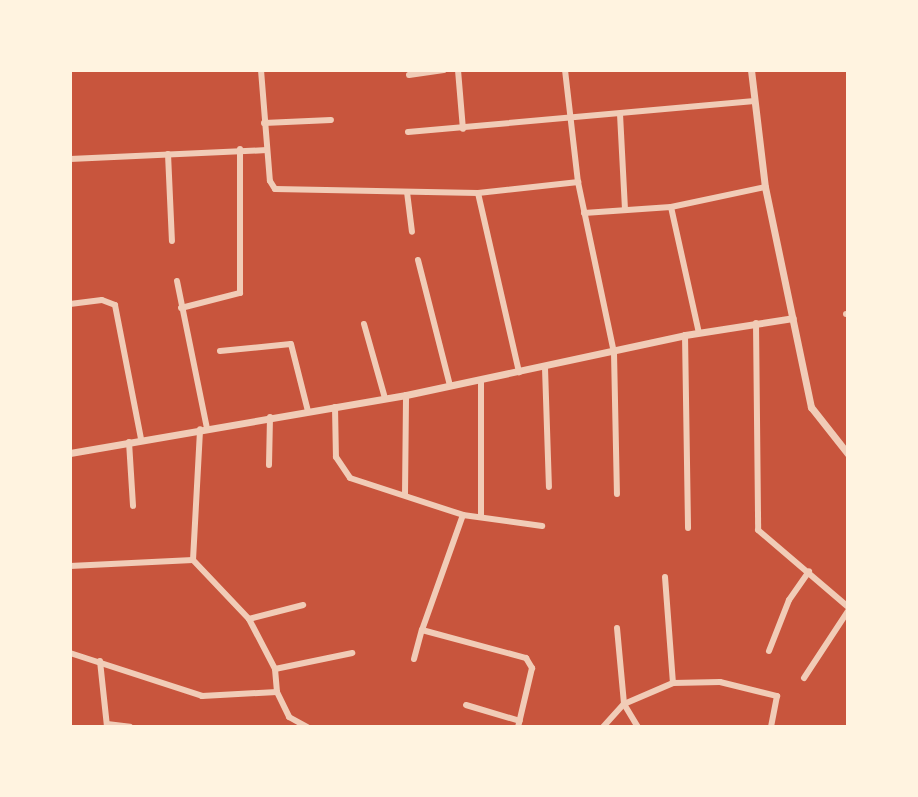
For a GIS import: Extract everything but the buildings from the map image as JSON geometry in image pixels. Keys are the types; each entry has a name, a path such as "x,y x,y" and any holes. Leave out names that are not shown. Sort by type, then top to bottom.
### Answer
{"street":[{"path":"261,70 270,181 275,189 478,192 578,182"},
{"path":"409,75 444,70"},
{"path":"458,70 463,129"},
{"path":"565,70 578,182 614,353 617,494"},
{"path":"751,70 752,101 765,187 811,407 848,454"},
{"path":"408,132 752,101"},
{"path":"620,114 625,209"},
{"path":"264,123 331,120"},
{"path":"70,159 240,149 267,150"},
{"path":"181,308 240,293 240,149"},
{"path":"168,154 172,241"},
{"path":"584,213 671,207 765,187"},
{"path":"407,192 412,232"},
{"path":"478,192 519,372"},
{"path":"671,207 699,333"},
{"path":"418,260 450,386"},
{"path":"177,281 203,428 193,560 249,619 275,669 277,692 289,717 307,727"},
{"path":"70,304 102,300 115,305 141,439"},
{"path":"70,453 203,428 406,396 614,353 685,335 793,318"},
{"path":"757,323 758,530 848,609 804,678"},
{"path":"364,324 385,398"},
{"path":"685,335 688,528"},
{"path":"220,351 291,344 307,411"},
{"path":"545,368 550,487"},
{"path":"481,381 481,516"},
{"path":"405,495 406,396"},
{"path":"334,407 336,457 344,473 367,486 405,495 463,515 542,526"},
{"path":"269,465 270,417"},
{"path":"128,442 133,506"},
{"path":"414,659 463,515"},
{"path":"70,566 193,560"},
{"path":"769,651 789,600 809,572"},
{"path":"665,577 673,683"},
{"path":"249,619 303,605"},
{"path":"617,628 624,704 638,727"},
{"path":"422,629 526,658 532,668 519,724 466,705"},
{"path":"70,653 202,696 277,692"},
{"path":"275,669 352,653"},
{"path":"100,661 107,726 130,727"},
{"path":"603,727 624,704 673,683 720,682 772,692 777,708 771,727"}]}
